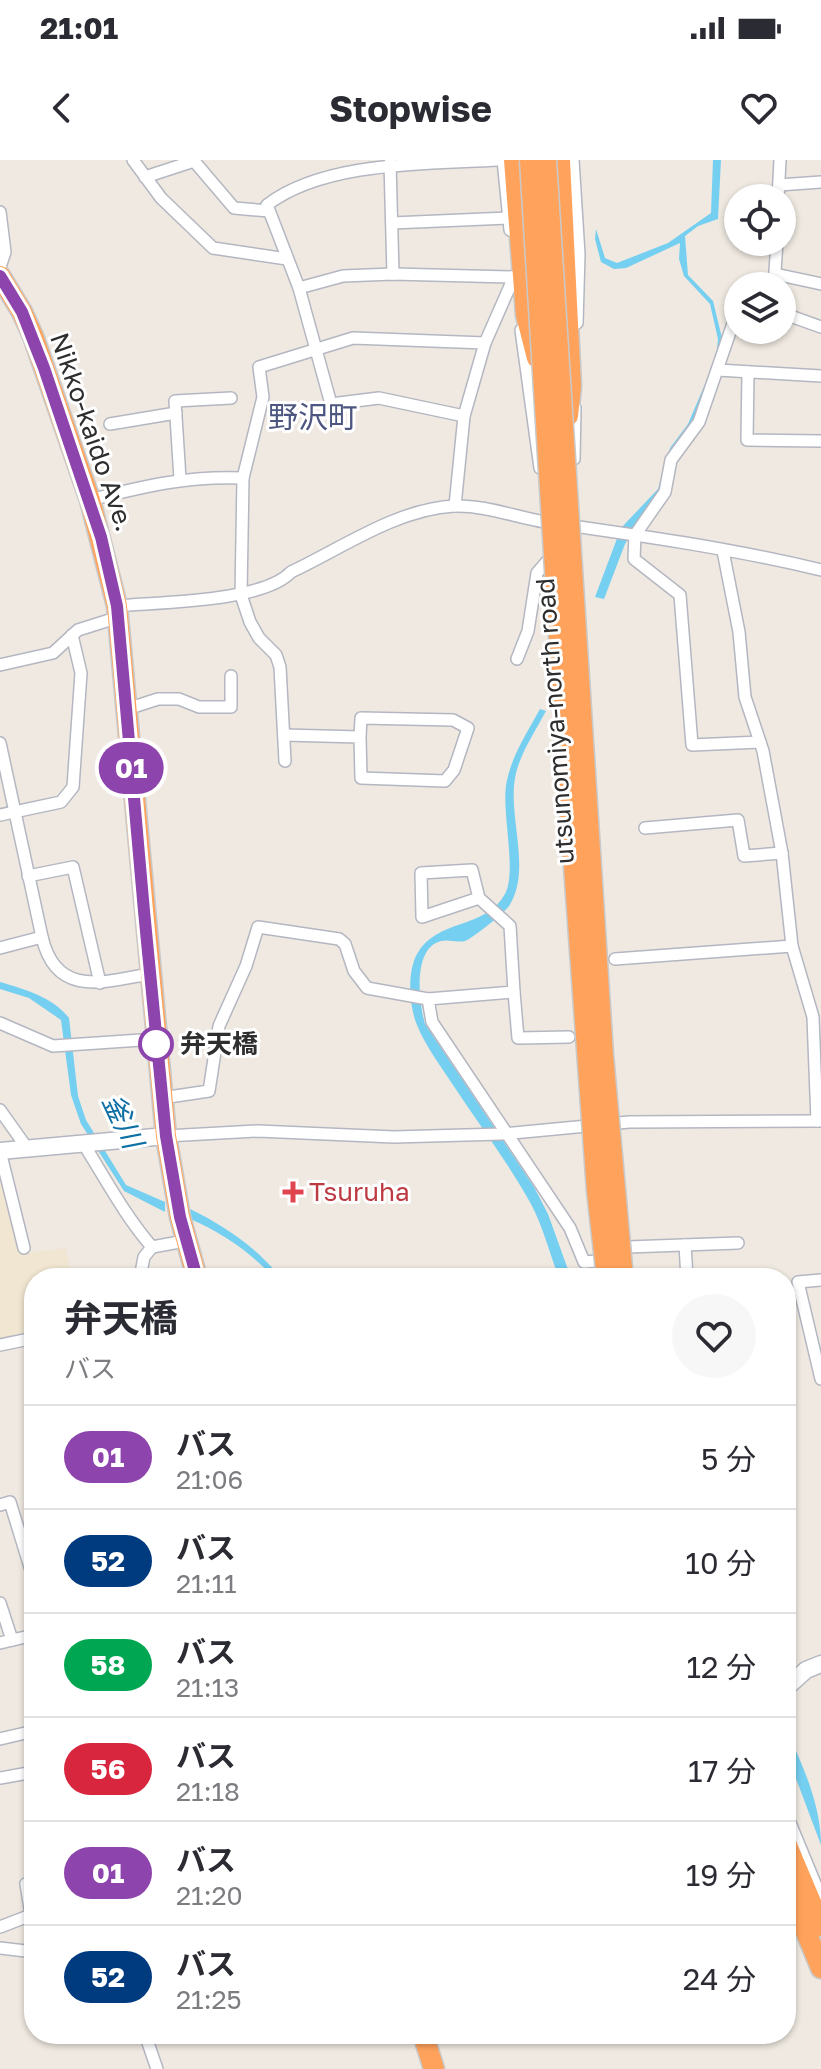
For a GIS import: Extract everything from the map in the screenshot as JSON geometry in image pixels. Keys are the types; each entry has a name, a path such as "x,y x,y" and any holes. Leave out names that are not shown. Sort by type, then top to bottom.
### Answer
{"highway":[{"path":"514,160 526,315 544,385"},
{"name":"utsunomiya-north road","path":"530,160 602,1268"},
{"name":"utsunomiya-north road","path":"546,160 603,1055 622,1268"},
{"path":"560,160 571,386 564,456"},
{"name":"Nikko-kaido Ave.","path":"0,276 33,336 90,500 118,611 166,1136 178,1211 194,1268"},
{"path":"796,1867 821,1926"},
{"path":"796,1908 821,1968"},
{"path":"426,2044 434,2069"}],"street":[{"path":"133,160 161,198 213,248 287,259"},
{"path":"464,416 379,398 331,404 299,288 267,205 281,194 342,173 390,163 501,160 547,522 582,1125 602,1268"},
{"path":"573,160 579,254 575,526 615,1123 630,1268"},
{"path":"779,184 780,160"},
{"path":"145,177 194,161 234,208 269,211"},
{"path":"390,163 393,274"},
{"path":"793,184 821,182"},
{"path":"0,212 5,252 0,267"},
{"path":"392,223 508,218"},
{"path":"299,288 343,276 514,277"},
{"path":"455,506 464,416 485,343 514,277"},
{"path":"796,282 821,284"},
{"path":"796,318 821,327"},
{"path":"285,761 280,667 276,655 259,638 241,595 243,478 263,397 259,367 353,338 485,343"},
{"path":"727,344 699,422 671,460 665,492 635,535 634,559 680,595 692,745 760,742"},
{"path":"718,370 821,376"},
{"path":"748,372 747,440 821,441"},
{"path":"180,479 175,401 231,398"},
{"path":"110,424 176,413"},
{"path":"90,500 180,479 243,478"},
{"path":"0,665 53,653 78,630 118,611 241,595 283,581 291,572 390,524 424,511 455,506 774,559 821,570"},
{"path":"24,1248 0,1151 258,1131 394,1137 508,1134 615,1123 819,1121 813,1017 792,946 782,853 760,742 745,697 739,632 723,551"},
{"path":"517,659 528,631 537,573 549,559"},
{"path":"0,815 61,802 73,787 81,673 72,635"},
{"path":"127,709 158,699 179,699 199,707 231,707 231,676"},
{"path":"361,718 453,720 468,728 454,770 445,781 361,778 360,737 361,718"},
{"path":"284,735 360,737"},
{"path":"0,743 42,937 51,962 73,980 100,983 149,974"},
{"path":"645,828 738,820 744,856 782,853"},
{"path":"28,876 73,867 100,983"},
{"path":"479,898 422,917 421,873 472,870 479,898 510,926 518,1038 569,1037"},
{"path":"162,1098 209,1091 219,1026 246,966 258,927 339,939 345,944 354,971 367,988 428,999 514,992"},
{"path":"0,948 42,937"},
{"path":"615,959 792,946"},
{"path":"428,999 432,1022 570,1228 584,1262 599,1268"},
{"path":"0,1023 53,1046 156,1039"},
{"path":"0,1110 27,1148"},
{"path":"92,1142 130,1221 152,1247"},
{"path":"142,1268 144,1257 152,1247 185,1241"},
{"path":"628,1247 738,1243"},
{"path":"685,1245 686,1268"},
{"path":"821,1280 798,1282 821,1379"},
{"path":"0,1345 24,1340"},
{"path":"0,1505 10,1502 24,1544"},
{"path":"0,1603 6,1641"},
{"path":"796,1679 806,1670 821,1664"},
{"path":"0,1739 24,1733"},
{"path":"0,1778 24,1774"},
{"path":"796,1837 821,1898"},
{"path":"0,1927 24,1918"},
{"path":"796,1921 821,1982"},
{"path":"0,1948 24,1951"},
{"path":"148,2044 157,2069"}],"shaded area":[{"path":"0,1169 21,1254 65,1248 70,1268 24,1268 24,1334 0,1340"}],"water":[{"path":"713,160 721,160 718,219 698,226 685,236 688,275 713,301 722,338 720,356 696,421 661,488 625,544 604,599 595,597 621,528 658,489 670,448 688,424 716,358 718,339 710,304 684,276 679,259 680,243 626,268 614,269 601,262 595,239 596,229 605,258 617,263 668,243 711,213"},
{"path":"540,709 546,711 524,752 515,778 514,810 519,860 516,892 506,909 469,939 441,941 425,954 420,977 421,1003 425,1024 534,1187 548,1214 567,1268 556,1268 531,1204 424,1040 414,1017 410,989 414,961 425,943 448,929 486,913 505,894 510,872 506,786 515,756"},
{"path":"0,982 46,999 69,1018 78,1096 86,1120 126,1185 165,1202 165,1212 124,1191 81,1124 71,1095 61,1020 29,998 0,989"},
{"path":"188,1208 239,1238 272,1268 263,1268 225,1237 190,1219"},
{"path":"796,1751 818,1815 821,1845 796,1779"}],"bus line":[{"name":"01","path":"0,276 33,336 90,500 110,570 126,692 132,786 166,1136 185,1241 194,1268"}],"place":[{"name":"弁天橋","path":"156,1044"},
{"name":"Tsuruha","path":"293,1192"}],"district":[{"name":"野沢町","path":"313,418"}],"water label":[{"name":"釜川","path":"123,1121"}]}
